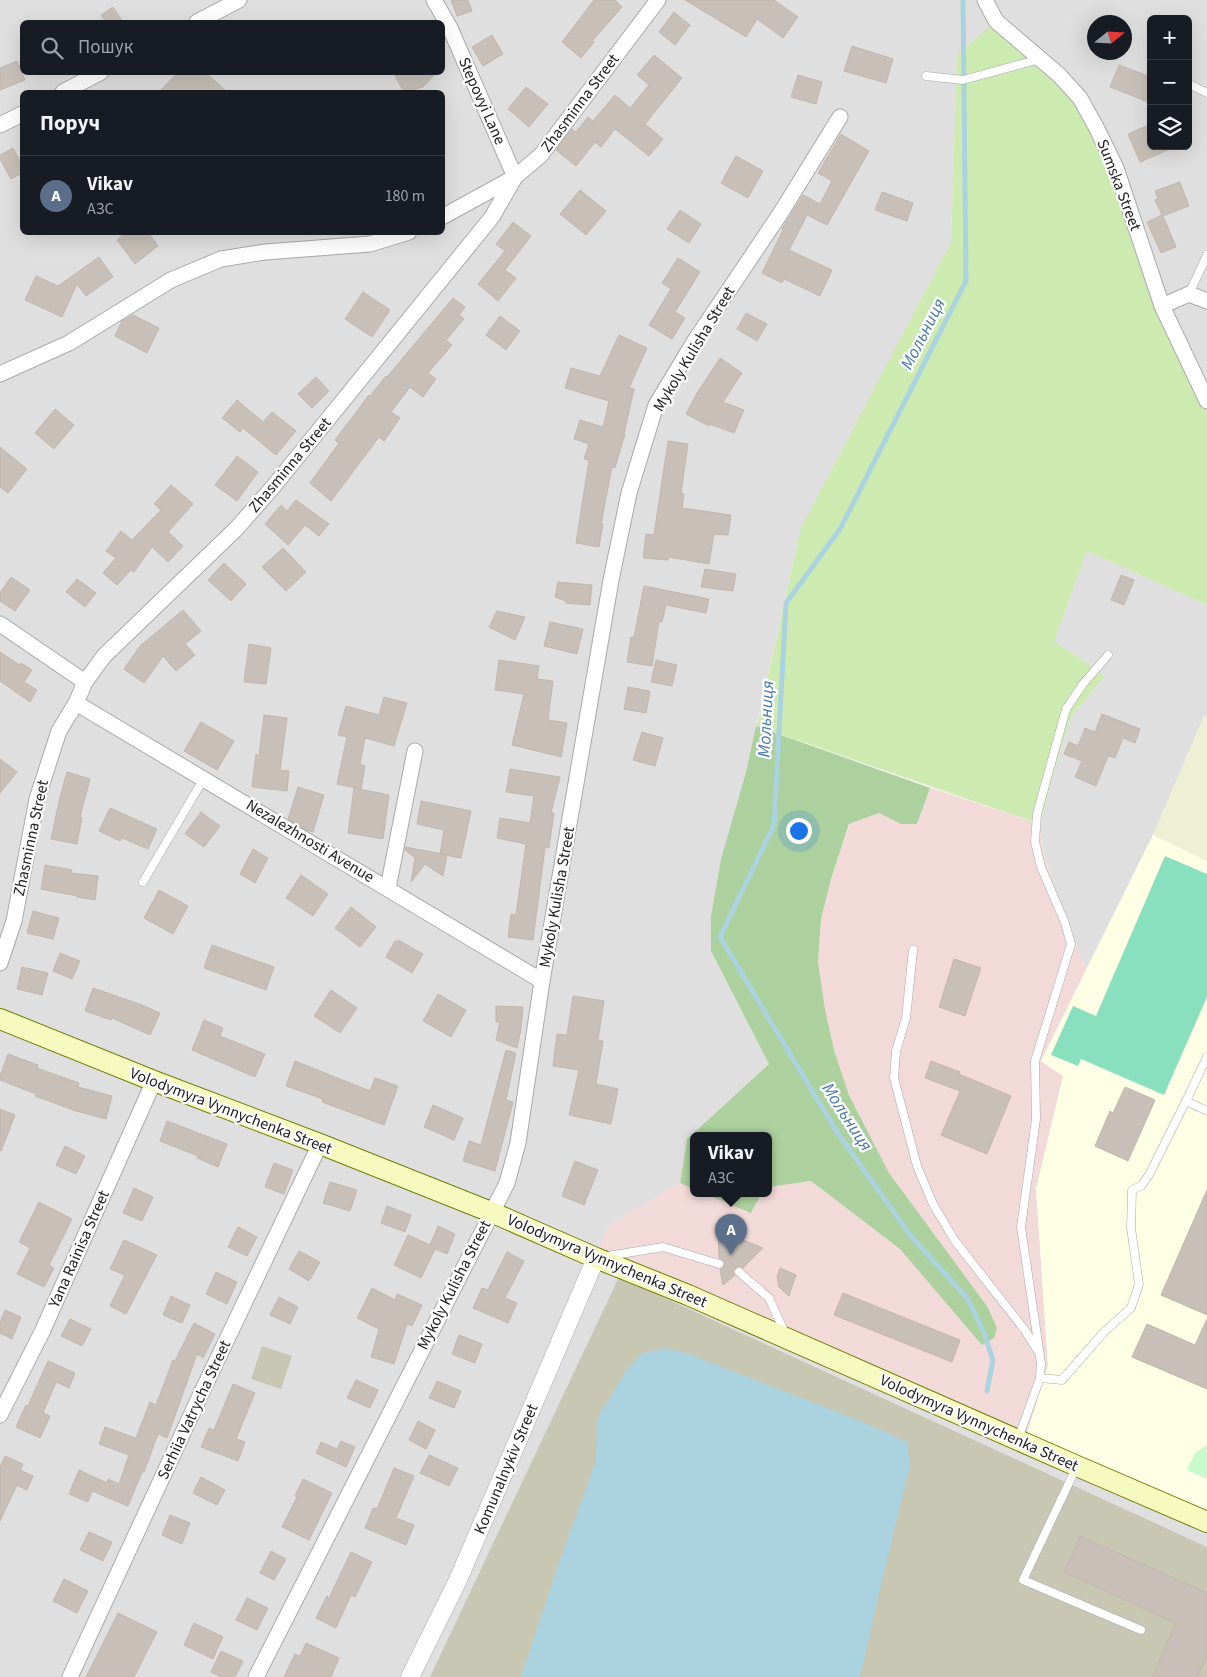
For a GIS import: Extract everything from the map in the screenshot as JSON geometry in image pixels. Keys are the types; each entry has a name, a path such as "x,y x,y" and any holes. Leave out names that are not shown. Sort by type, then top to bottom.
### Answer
{"main road":[{"name":"Volodymyra Vynnychenka Street","path":"0,1019 491,1212 596,1258 688,1294 1207,1522"}],"street":[{"path":"200,20 240,0"},
{"name":"Stepovyi Lane","path":"434,0 450,28 515,177"},
{"name":"Zhasminna Street","path":"0,963 14,921 37,799 59,731 85,682 104,656 236,530 273,487 492,217 515,177 541,155 658,0"},
{"name":"Sumska Street","path":"985,0 996,21 1059,75 1080,98 1116,168 1162,306 1207,402"},
{"path":"67,90 95,75"},
{"path":"0,125 20,115"},
{"name":"Mykoly Kulisha Street","path":"256,1677 507,1182 518,1143 542,982 613,570 629,493 656,405 694,342 780,214 840,116"},
{"path":"445,215 515,177"},
{"path":"0,374 69,344 171,280 221,260 265,252 370,244 399,235"},
{"path":"1162,306 1189,294 1207,301"},
{"path":"0,624 85,682"},
{"name":"Nezalezhnosti Avenue","path":"76,702 542,982"},
{"path":"388,888 415,751"},
{"name":"Yana Rainisa Street","path":"0,1415 42,1332 154,1081"},
{"name":"Serhiia Vatrycha Street","path":"70,1677 199,1398 320,1144"},
{"name":"Komunalnykiv Street","path":"410,1677 458,1580 596,1258"}],"lane":[{"path":"926,76 963,80 1040,59"},
{"path":"1192,86 1207,93"},
{"path":"1189,294 1207,255"},
{"path":"1018,1439 1040,1378 1041,1362 1021,1227 1036,1119 1035,1061 1071,944 1065,923 1041,866 1035,842 1037,814 1066,709 1082,684 1108,655"},
{"path":"143,882 204,778"},
{"path":"913,950 906,1018 896,1051 894,1078 918,1166 933,1204 955,1241 1024,1329 1040,1353"},
{"path":"1040,1378 1062,1380 1104,1332 1131,1308 1139,1284 1131,1228 1132,1190 1140,1186 1149,1175 1207,1057"},
{"path":"1186,1101 1207,1111"},
{"path":"596,1258 663,1247 719,1264"},
{"path":"739,1272 769,1298 787,1338"},
{"path":"1077,1466 1023,1580 1141,1630"}],"shaded area":[{"path":"0,0 1207,0 1207,414 1162,305 957,55 951,242 801,528 746,772 721,859 711,916 711,951 769,1064 695,1132 690,1132 690,1136 687,1139 680,1183 608,1226 1207,1518 1207,1677 0,1677"},
{"path":"1087,551 1207,605 1207,717 1204,716 1153,835 1086,969 1057,897 1044,855 1040,824 1072,715 1105,676 1054,641"},
{"path":"1204,716 1207,717 1207,861 1153,835"},
{"path":"930,788 1040,824 1044,855 1057,897 1086,969 1041,1061 1063,1076 1036,1189 1048,1366 1026,1437 595,1256 608,1226 680,1183 690,1188 690,1197 712,1197 751,1213 759,1197 772,1197 772,1187 811,1181 900,1249 982,1344 987,1306 889,1173 849,1095 834,1050 825,1009 818,962 821,919 831,879 850,824 879,813 901,824 917,824"},
{"path":"1153,835 1207,861 1207,1518 1026,1437 1048,1366 1036,1189 1063,1076 1041,1061"},
{"path":"619,1277 1207,1547 1207,1677 430,1677"},
{"path":"262,1346 292,1356 281,1389 251,1379"}],"green space":[{"path":"996,21 1060,75 1097,127 1162,305 1207,414 1207,605 1087,551 1054,641 1105,676 1072,715 1040,824 757,726 801,528 951,242 957,55"},
{"path":"756,726 930,788 917,824 901,824 879,813 849,824 831,879 821,919 818,962 825,1009 834,1050 849,1095 889,1173 987,1306 997,1328 994,1338 982,1345 900,1249 811,1181 772,1187 772,1132 695,1132 769,1064 711,951 711,916 721,859 746,772"},
{"path":"1165,856 1207,874 1207,997 1164,1095 1081,1059 1078,1066 1051,1055 1073,1006 1096,1016"},
{"path":"690,1136 690,1188 680,1183 687,1139"},
{"path":"712,1197 759,1197 751,1213"},
{"path":"1207,1445 1207,1479 1187,1470 1195,1453"}],"water":[{"path":"666,1348 686,1353 860,1421 907,1442 910,1465 860,1677 521,1677 596,1461 597,1419 626,1371 641,1354"}],"building":[{"path":"451,0 468,0 472,11 457,16"},
{"path":"594,0 615,0 622,7 592,41 594,42 581,58 562,42"},
{"path":"685,0 774,0 798,17 783,38 757,19 746,37"},
{"path":"113,7 122,20 105,20 101,15"},
{"path":"674,12 690,25 675,45 659,32"},
{"path":"492,35 503,54 483,66 472,47"},
{"path":"852,46 893,59 886,83 844,71"},
{"path":"654,55 682,78 645,124 663,139 649,156 615,129 601,147 595,142 576,166 556,150 572,129 576,132 588,117 593,121 615,95 630,108 649,85 637,75"},
{"path":"17,61 20,75 23,75 25,80 0,90 0,68"},
{"path":"1119,65 1147,76 1147,101 1110,87"},
{"path":"175,75 208,75 225,90 161,90"},
{"path":"395,75 434,75 423,87 403,90"},
{"path":"798,75 822,82 816,104 791,97"},
{"path":"526,87 548,104 529,127 508,109"},
{"path":"1147,126 1147,150 1168,150 1140,162 1128,134"},
{"path":"841,134 869,151 827,225 807,215 789,250 832,270 820,296 784,279 782,283 762,273 782,229 803,195 820,204 832,181 818,173"},
{"path":"13,148 20,161 20,174 11,179 0,159 0,155"},
{"path":"736,156 763,171 748,198 721,183"},
{"path":"1180,182 1189,206 1163,216 1176,247 1161,253 1147,222 1162,215 1155,200 1158,199 1155,191"},
{"path":"580,190 606,211 586,235 560,214"},
{"path":"882,192 913,203 907,221 875,210"},
{"path":"680,210 701,224 689,243 667,229"},
{"path":"513,222 531,236 505,270 516,278 498,301 478,284 505,251 496,244"},
{"path":"123,235 150,235 158,246 135,264 117,240"},
{"path":"99,257 113,277 86,296 77,284 62,317 25,300 36,276 58,286"},
{"path":"678,258 700,272 675,312 685,318 672,339 649,325 671,289 662,283"},
{"path":"363,292 390,310 372,337 345,319"},
{"path":"453,298 465,307 459,315 464,319 446,340 452,345 428,373 436,379 423,397 410,387 391,412 400,418 384,441 379,437 331,501 310,483 339,443 335,440 369,395 387,377"},
{"path":"746,313 767,324 757,341 737,329"},
{"path":"133,315 159,328 147,353 115,336 122,321"},
{"path":"500,316 520,331 506,350 486,335"},
{"path":"619,335 647,348 629,388 634,389 625,434 615,468 612,467 601,524 603,524 599,547 576,543 589,460 584,459 589,444 574,439 580,420 603,427 609,401 565,388 571,368 600,376"},
{"path":"720,358 742,373 723,402 744,410 734,433 710,424 709,426 686,414"},
{"path":"316,377 329,391 312,408 298,394"},
{"path":"237,400 263,422 272,412 296,431 276,455 243,428 240,432 222,418"},
{"path":"55,409 74,425 54,449 35,433"},
{"path":"668,441 688,444 681,493 684,494 682,508 731,515 728,535 714,534 709,564 668,557 668,560 643,558 646,534 654,535"},
{"path":"0,447 27,469 8,493 0,487"},
{"path":"237,456 258,472 237,501 215,485"},
{"path":"171,485 193,504 168,532 183,546 168,562 152,547 134,572 131,570 117,585 103,573 116,558 106,551 121,531 132,540 161,510 154,504"},
{"path":"296,500 329,524 319,536 305,525 288,545 265,524 281,505 287,511"},
{"path":"283,548 306,572 286,591 262,567"},
{"path":"224,563 246,584 231,601 208,580"},
{"path":"705,569 736,574 733,591 701,587"},
{"path":"1121,575 1134,580 1124,605 1111,600"},
{"path":"11,577 30,590 15,611 0,601 0,593"},
{"path":"77,579 96,593 85,607 66,592"},
{"path":"558,582 592,585 590,605 566,603 566,601 555,597"},
{"path":"644,586 709,599 706,613 666,605 662,622 659,621 652,666 627,662 631,637 634,637"},
{"path":"183,610 201,631 185,644 195,655 176,671 163,656 144,683 124,669 140,646"},
{"path":"497,611 525,617 515,640 489,627"},
{"path":"550,622 583,629 577,654 544,646"},
{"path":"249,644 271,648 266,684 244,682"},
{"path":"0,652 20,665 21,663 32,670 24,682 37,690 30,702 0,681"},
{"path":"499,660 539,666 537,679 553,681 548,720 567,723 561,757 512,745 524,694 495,690"},
{"path":"656,660 677,665 672,686 651,682"},
{"path":"628,687 650,691 646,713 624,709"},
{"path":"384,697 407,703 394,746 365,738 360,764 365,766 361,789 337,784 347,737 338,735 346,706 379,715"},
{"path":"1102,714 1140,729 1135,743 1123,738 1115,758 1108,756 1096,786 1075,777 1082,761 1064,754 1069,742 1078,746 1085,728 1095,732"},
{"path":"264,715 287,718 280,770 289,771 287,791 252,787 256,754 259,756"},
{"path":"201,722 234,741 217,770 184,751"},
{"path":"642,732 663,738 655,766 633,760"},
{"path":"0,759 17,772 0,793"},
{"path":"510,769 560,777 551,813 554,813 549,848 545,847 533,940 508,937 511,914 516,915 526,844 497,838 500,818 530,823 534,796 506,792"},
{"path":"67,772 90,779 80,817 82,818 77,844 51,839"},
{"path":"298,787 324,795 313,832 288,819"},
{"path":"354,788 389,795 383,839 348,833"},
{"path":"421,801 471,811 461,858 440,854 444,830 417,824"},
{"path":"110,808 157,829 148,849 122,838 120,841 99,831"},
{"path":"201,812 220,826 204,847 185,834"},
{"path":"406,847 447,855 443,876 425,864 411,882 415,858 405,850"},
{"path":"253,849 268,858 255,883 240,874"},
{"path":"45,865 72,870 71,873 98,876 95,900 41,889"},
{"path":"301,875 328,894 313,916 286,898"},
{"path":"159,890 188,906 173,934 144,918"},
{"path":"351,907 376,927 360,947 335,928"},
{"path":"33,911 59,918 53,939 27,933"},
{"path":"395,941 400,941 423,954 412,973 386,957"},
{"path":"212,945 274,967 266,990 204,968"},
{"path":"60,953 80,961 72,979 53,971"},
{"path":"954,959 981,968 965,1016 939,1007"},
{"path":"22,967 48,973 42,995 17,989"},
{"path":"93,988 160,1013 150,1035 112,1018 111,1020 85,1011"},
{"path":"331,990 357,1008 340,1033 314,1016"},
{"path":"438,994 466,1010 451,1037 423,1021"},
{"path":"573,996 604,1001 598,1040 603,1041 596,1084 618,1089 611,1124 569,1115 579,1070 553,1066 557,1034 567,1035"},
{"path":"496,1006 523,1007 517,1048 496,1040 500,1022 496,1022"},
{"path":"204,1020 223,1028 220,1036 265,1054 255,1077 192,1050"},
{"path":"506,1050 516,1053 506,1100 513,1102 495,1171 463,1161 469,1141 481,1145"},
{"path":"8,1054 38,1065 37,1068 79,1083 78,1087 112,1096 106,1119 76,1111 35,1096 36,1094 0,1080"},
{"path":"295,1061 370,1091 375,1078 398,1086 384,1125 322,1102 323,1099 286,1086"},
{"path":"931,1061 960,1072 959,1074 1011,1096 987,1154 941,1135 960,1091 925,1078"},
{"path":"1125,1087 1155,1100 1128,1161 1095,1146 1110,1111 1113,1113"},
{"path":"433,1105 463,1118 454,1140 424,1127"},
{"path":"0,1109 15,1115 1,1151 0,1151"},
{"path":"167,1121 227,1144 218,1167 197,1158 198,1156 160,1141"},
{"path":"65,1146 85,1156 76,1174 56,1165"},
{"path":"575,1161 598,1170 584,1205 562,1196"},
{"path":"274,1163 293,1170 284,1194 265,1187"},
{"path":"330,1182 357,1190 350,1211 323,1203"},
{"path":"134,1188 153,1197 142,1221 123,1213"},
{"path":"1207,1190 1207,1315 1161,1295"},
{"path":"39,1202 72,1219 49,1265 54,1268 44,1287 17,1274 30,1248 19,1242"},
{"path":"387,1206 411,1215 405,1232 381,1223"},
{"path":"438,1226 455,1234 447,1254 435,1249 421,1278 394,1265 408,1235 430,1245"},
{"path":"238,1227 257,1237 247,1256 228,1247"},
{"path":"718,1230 763,1248 743,1268 740,1266 735,1268 733,1271 735,1275 723,1285 720,1270 725,1263 719,1258"},
{"path":"124,1240 157,1255 126,1314 110,1306 125,1275 110,1269"},
{"path":"299,1251 320,1262 309,1281 289,1269"},
{"path":"507,1252 524,1261 505,1298 517,1303 508,1323 473,1308 482,1288 488,1290"},
{"path":"780,1268 796,1275 789,1296 779,1287 777,1277"},
{"path":"216,1272 237,1282 227,1304 206,1294"},
{"path":"372,1288 395,1300 397,1294 422,1305 412,1326 407,1324 394,1364 371,1357 379,1329 357,1318"},
{"path":"843,1293 960,1340 952,1362 834,1315"},
{"path":"171,1296 190,1305 182,1323 163,1315"},
{"path":"279,1297 298,1307 290,1324 270,1315"},
{"path":"5,1310 21,1317 12,1339 0,1333 0,1323"},
{"path":"70,1319 91,1329 82,1346 61,1336"},
{"path":"1207,1319 1207,1389 1132,1357 1147,1324 1195,1345"},
{"path":"194,1323 215,1334 203,1358 197,1354 167,1438 158,1434 144,1472 142,1472 128,1506 92,1491 88,1502 69,1494 79,1470 107,1483 108,1479 119,1484 129,1455 99,1444 105,1427 136,1438 150,1402 156,1405 173,1360 175,1361"},
{"path":"459,1335 482,1344 475,1363 452,1354"},
{"path":"48,1361 75,1373 69,1388 56,1382 43,1413 50,1416 40,1438 16,1427 26,1405 28,1406"},
{"path":"356,1380 378,1390 370,1408 347,1398"},
{"path":"437,1381 461,1391 454,1408 429,1398"},
{"path":"233,1384 255,1393 236,1439 245,1442 238,1461 201,1447 209,1428 214,1430"},
{"path":"418,1421 435,1430 426,1449 409,1440"},
{"path":"341,1441 355,1447 346,1467 316,1453 321,1442 337,1449"},
{"path":"429,1455 458,1468 449,1486 420,1473"},
{"path":"5,1456 23,1464 20,1470 33,1476 27,1490 17,1485 0,1521 0,1467"},
{"path":"394,1468 414,1476 396,1518 414,1525 406,1545 365,1528 373,1508 377,1509"},
{"path":"201,1477 225,1490 217,1505 193,1493"},
{"path":"303,1479 332,1493 309,1540 282,1527 297,1497 295,1496"},
{"path":"170,1515 190,1523 182,1544 162,1535"},
{"path":"89,1532 112,1542 103,1561 80,1550"},
{"path":"1080,1536 1207,1593 1207,1655 1197,1677 1152,1677 1176,1623 1064,1572"},
{"path":"271,1551 286,1559 274,1580 260,1573"},
{"path":"351,1552 372,1562 355,1597 351,1595 336,1628 316,1618 327,1596 329,1598"},
{"path":"64,1579 88,1591 77,1613 53,1601"},
{"path":"247,1598 268,1608 257,1630 236,1620"},
{"path":"118,1613 157,1632 134,1677 86,1677"},
{"path":"194,1623 223,1637 213,1659 184,1645"},
{"path":"306,1643 339,1658 331,1677 284,1677 295,1654 300,1656"},
{"path":"221,1651 243,1661 235,1677 221,1677 211,1672"}],"waterway":[{"name":"Мольниця","path":"963,0 966,281 840,529 786,603 774,825 720,937 835,1129 910,1235 968,1299 984,1333 993,1360 987,1391"}],"place":[{"name":"Vikav","path":"731,1255"}]}
